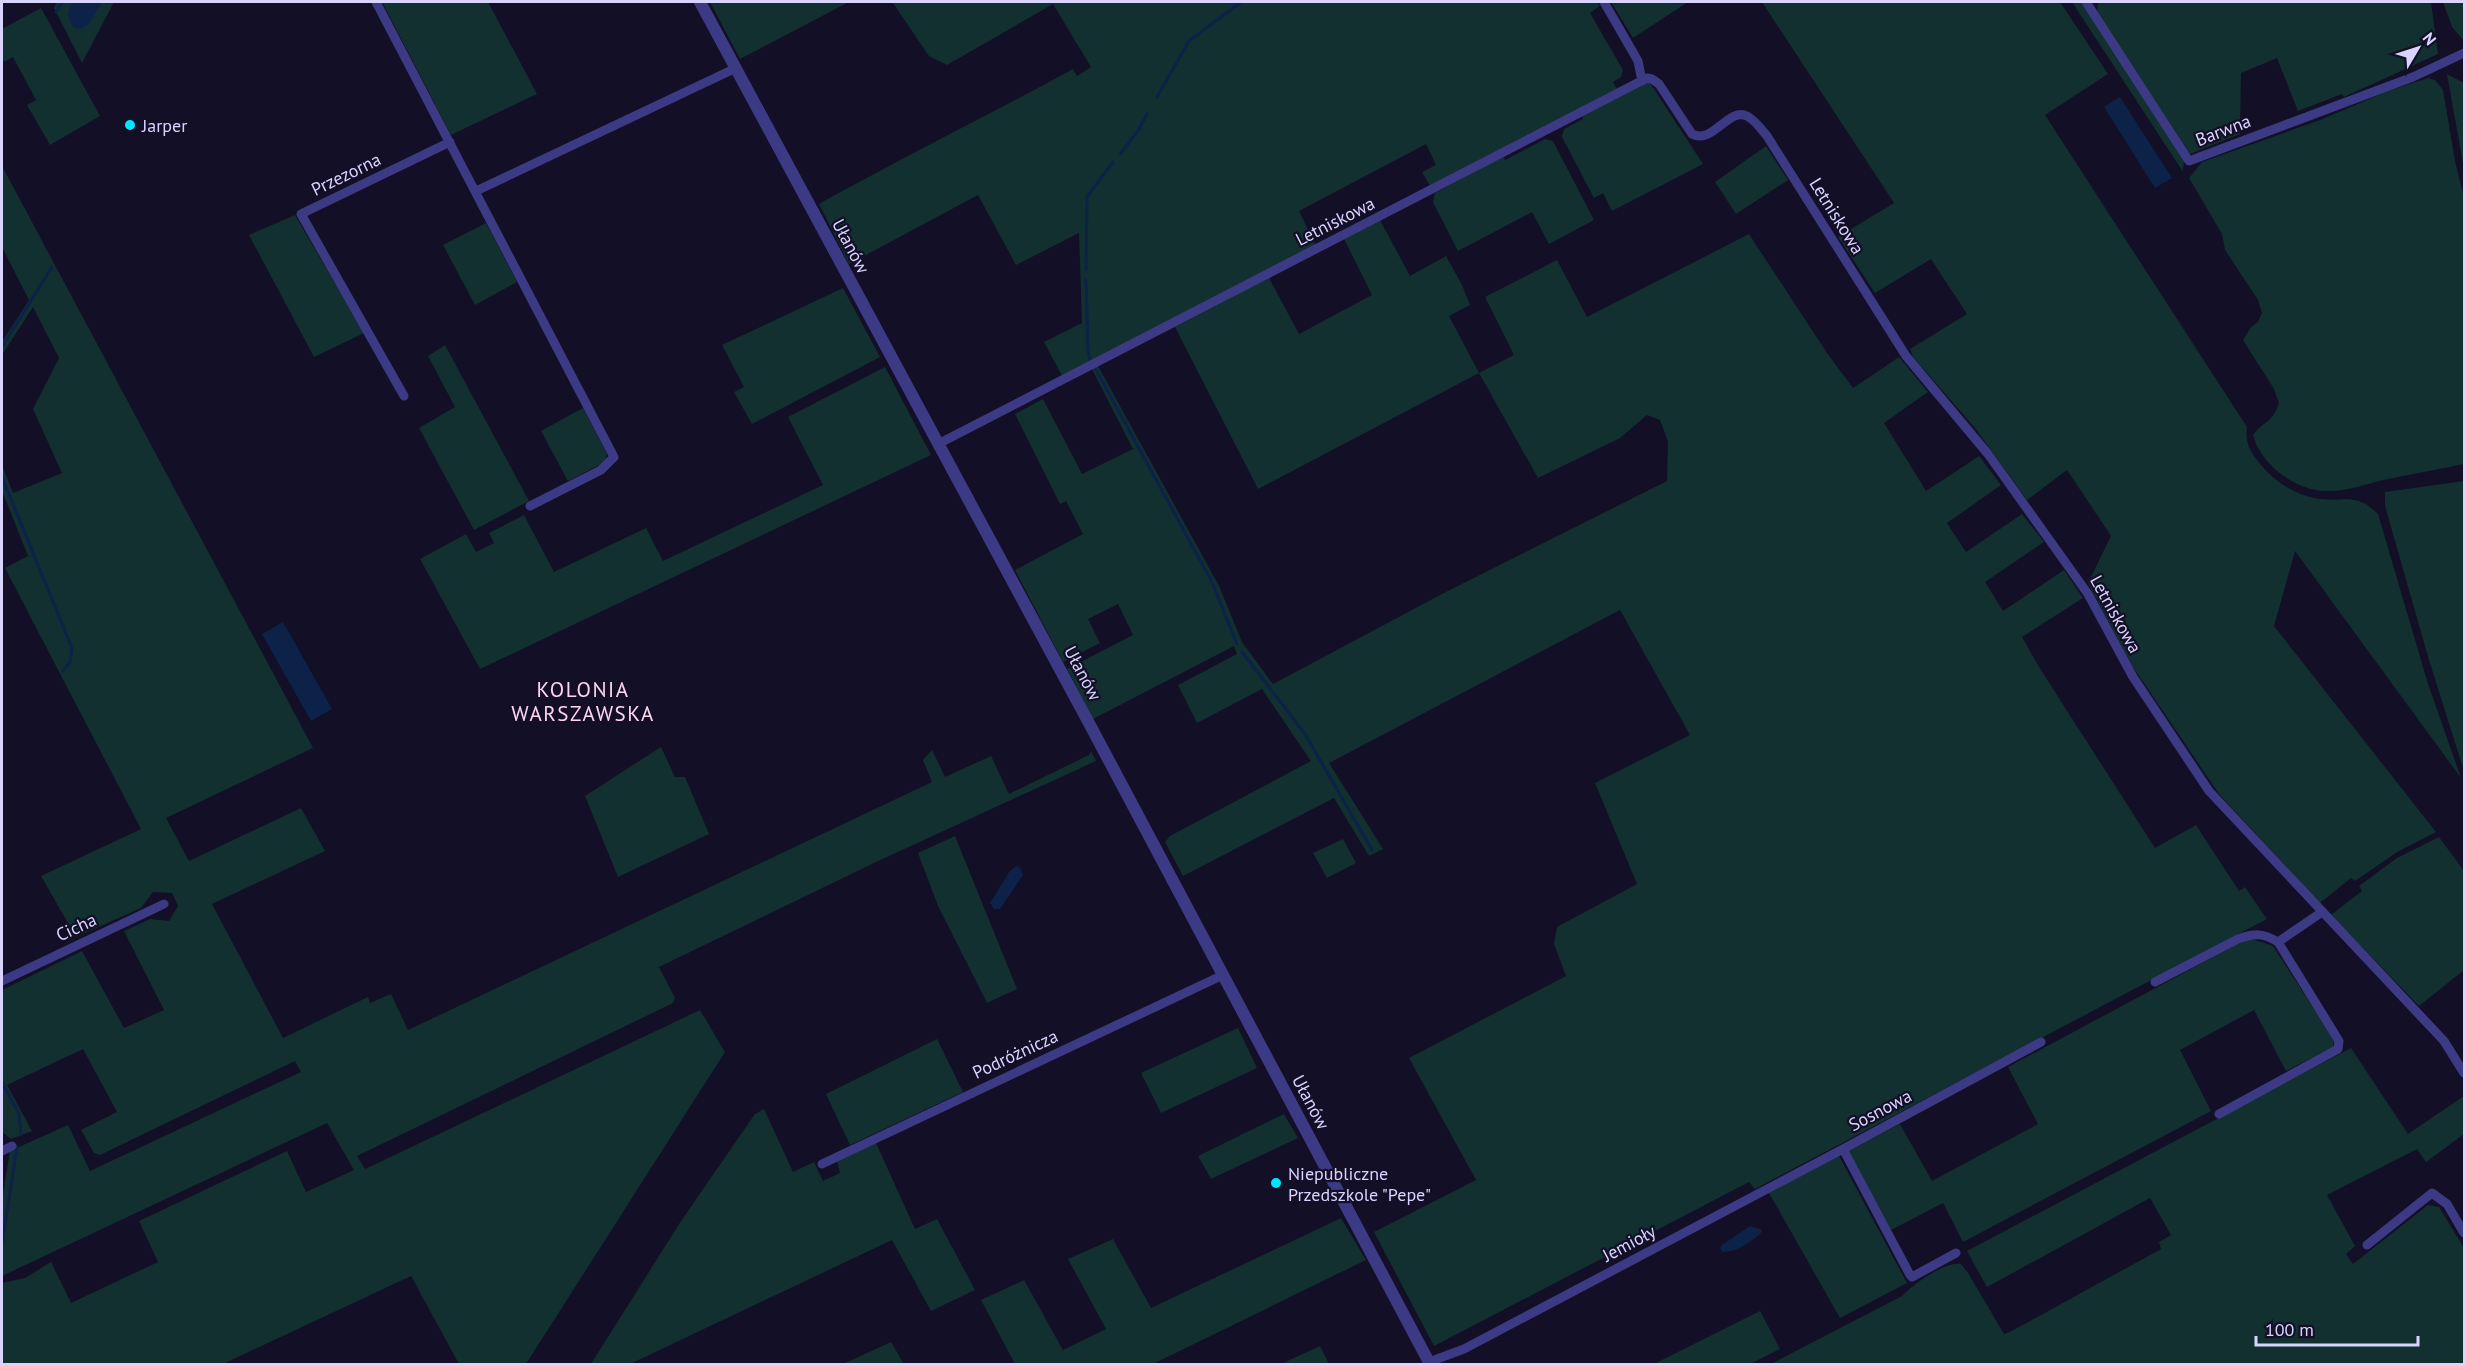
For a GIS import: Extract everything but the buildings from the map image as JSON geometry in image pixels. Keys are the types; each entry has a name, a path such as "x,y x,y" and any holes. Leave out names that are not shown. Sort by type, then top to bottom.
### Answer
{"street":[{"path":"376,2 614,457 602,470 530,506"},
{"name":"Ułanów","path":"700,2 1223,975 1429,1364"},
{"path":"1604,2 1638,61 1642,81"},
{"name":"Barwna","path":"2086,2 2189,161 2413,77 2446,60 2464,54"},
{"path":"476,191 736,69"},
{"name":"Letniskowa","path":"938,444 1642,81 1652,79 1659,84 1692,134 1699,137 1705,136 1732,118 1746,116 1759,126 1906,356 1988,454 2088,594 2133,677 2209,791 2444,1041 2464,1073"},
{"name":"Przezorna","path":"404,396 301,214 450,142"},
{"name":"Cicha","path":"2,981 164,904"},
{"path":"2278,942 2322,912"},
{"path":"2155,982 2252,934 2264,934 2278,942 2339,1041 2339,1046 2219,1114"},
{"name":"Podróżnicza","path":"822,1164 1223,975"},
{"name":"Sosnowa","path":"1956,1253 1912,1277 1843,1149 2041,1042"},
{"path":"2,1151 12,1146"},
{"name":"Jemioły","path":"1429,1364 1464,1349 1843,1149"},
{"path":"2367,1245 2432,1194 2447,1204 2464,1233"}],"green space":[{"path":"57,2 114,2 82,63 54,8"},
{"path":"382,2 488,2 537,94 451,135"},
{"path":"710,2 849,2 740,59"},
{"path":"1597,2 1600,6 1590,13 1623,70 1621,77 1613,82 1617,89 1430,186 1422,172 1436,165 1426,144 1299,211 1316,246 1062,376 1044,342 1082,323 1079,233 1016,265 978,195 849,264 819,204 1073,69 1077,76 1091,67 1053,4 947,65 929,56 893,3"},
{"path":"1611,2 1688,2 1633,38"},
{"path":"1762,2 2060,2 2108,74 2045,115 2247,427 2249,447 2253,455 2271,476 2291,490 2314,498 2355,500 2362,502 2378,514 2428,684 2461,778 2295,551 2274,626 2436,832 2397,852 2355,881 2351,878 2320,903 2219,794 2131,664 2088,583 2111,536 2067,470 2027,500 1975,428 1913,357 1910,349 1967,314 1931,259 1875,293 1838,237 1894,203"},
{"path":"2072,2 2081,2 2184,160 2183,172"},
{"path":"2102,2 2431,2 2438,54 2344,97 2342,94 2298,111 2277,58 2241,73 2240,134 2190,154 2097,12 2098,4"},
{"path":"2443,2 2464,2 2464,41 2452,27"},
{"path":"41,8 100,116 50,145 27,105 36,100 13,57 4,62 2,57 2,29"},
{"path":"2447,74 2464,83 2464,169"},
{"path":"2428,78 2435,80 2443,90 2464,198 2464,464 2347,489 2325,491 2302,486 2271,465 2257,446 2253,435 2271,418 2279,403 2274,389 2243,340 2251,327 2258,322 2262,313 2258,300 2225,250 2222,234 2189,178 2202,162"},
{"path":"1648,80 1703,164 1612,211 1603,193 1594,198 1562,137 1564,129 1583,119 1581,115"},
{"path":"1545,139 1553,141 1594,220 1549,244 1532,212 1458,251 1433,202 1435,193 1503,156 1505,160"},
{"path":"1766,146 1788,180 1736,214 1715,182"},
{"path":"2,166 313,748 166,818 189,861 301,808 325,851 212,904 283,1038 368,997 370,1003 391,994 408,1030 932,782 923,760 932,750 945,777 991,756 1009,794 1089,755 1091,751 1096,761 876,862 659,967 675,998 673,1003 357,1156 365,1169 700,1010 725,1052 526,1364 459,1364 411,1276 223,1364 2,1364 2,1283 25,1278 51,1262 71,1303 158,1262 139,1221 287,1151 306,1192 354,1170 327,1123 2,1276 2,1199 10,1151 68,1125 90,1171 301,1072 295,1061 100,1155 94,1153 81,1130 117,1112 83,1049 7,1085 32,1131 11,1139 2,1132 2,990 82,951 124,1028 164,1010 124,931 150,919 169,921 178,906 172,893 153,892 141,908 76,937 41,876 141,829 5,568 28,556 2,491 2,465 13,493 62,473 33,409 59,358 33,307 2,355 2,342 29,300 2,247"},
{"path":"295,215 364,333 314,357 249,235"},
{"path":"1380,220 1410,276 1446,256 1470,305 1449,316 1479,373 1258,489 1175,327 1269,278 1299,334 1372,295 1344,239"},
{"path":"486,223 517,282 475,305 443,245"},
{"path":"1749,234 1827,353 1853,388 1899,357 1928,392 1884,423 1926,491 1979,456 2001,485 1947,523 1966,552 2022,514 2044,542 1985,582 2003,611 2064,570 2083,598 2022,637 2039,667 2155,848 2196,825 2239,891 2245,887 2267,919 1755,1189 1749,1182 1434,1346 1374,1232 1476,1180 1409,1058 1566,976 1554,944 1557,927 1637,884 1595,783 1690,735 1620,610 1329,763 1383,849 1369,856 1334,798 1183,876 1165,842 1170,836 1311,761 1262,689 1197,723 1178,685 1237,654 1234,646 1093,719 1067,669 1133,635 1118,604 1088,619 1100,643 1063,662 1015,570 1083,534 1066,501 1060,504 1015,414 1043,399 1082,474 1133,449 1092,369 1098,366 1219,586 1242,642 1273,684 1440,595 1667,481 1668,442 1660,420 1647,415 1620,438 1538,478 1479,373 1514,355 1485,297 1557,260 1587,317"},
{"path":"843,288 880,357 752,424 734,392 744,387 722,345"},
{"path":"445,345 529,501 474,530 419,428 455,407 428,356"},
{"path":"885,367 931,455 480,669 420,559 466,534 476,552 494,543 489,533 524,515 554,572 646,528 663,561 823,485 788,417"},
{"path":"583,408 607,454 605,462 568,481 541,431"},
{"path":"2464,481 2464,771 2429,660 2385,506 2385,492"},
{"path":"661,747 675,777 685,777 709,834 618,877 585,796"},
{"path":"955,836 1017,989 987,1003 938,906 918,853"},
{"path":"2439,837 2464,871 2464,970 2419,1006 2331,915 2362,891 2359,886 2397,858"},
{"path":"1343,839 1356,863 1327,878 1313,853"},
{"path":"2249,938 2273,946 2334,1040 2333,1047 2286,1071 2254,1010 2180,1050 2211,1111 1963,1242 1943,1203 1891,1230 1848,1151 1900,1124 1932,1181 2038,1124 2008,1067"},
{"path":"1238,1028 1257,1068 1161,1113 1141,1073"},
{"path":"937,1039 963,1092 850,1145 826,1094"},
{"path":"2351,1048 2408,1134 2464,1096 2464,1134 2426,1162 2417,1149 2327,1195 2355,1246 2346,1254 2353,1264 2428,1205 2439,1207 2464,1248 2464,1364 1771,1364 1902,1296 1929,1275 1954,1264 1961,1264 1968,1273 2004,1334 2010,1332 2161,1249 2159,1242 2171,1235 2150,1198 1987,1287 1967,1251"},
{"path":"764,1109 793,1172 814,1162 823,1181 840,1173 837,1161 876,1143 915,1229 937,1219 975,1290 931,1311 892,1240 630,1364 591,1364 681,1221 755,1114"},
{"path":"1284,1114 1298,1138 1211,1179 1198,1156"},
{"path":"1839,1156 1907,1283 1840,1318 1769,1193"},
{"path":"1341,1218 1366,1260 1153,1364 1015,1364 981,1300 1024,1280 1063,1350 1106,1329 1068,1259 1113,1239 1151,1308"},
{"path":"1760,1311 1780,1349 1750,1364 1654,1364"},
{"path":"891,1342 904,1364 843,1364"},
{"path":"1320,1346 1329,1364 1281,1364"}],"water":[{"path":"73,2 102,2 89,24 80,29 74,28 69,18 68,12"},
{"path":"2120,97 2172,178 2155,188 2104,107"},
{"path":"283,622 332,709 311,721 262,634"},
{"path":"1016,866 1020,868 1023,875 1000,909 994,909 990,903 1009,872"},
{"path":"1750,1226 1762,1230 1761,1233 1738,1249 1722,1252 1720,1248 1722,1245"}],"waterway":[{"path":"56,12 62,2"},
{"path":"1157,97 1189,41 1241,2"},
{"path":"1120,154 1138,131 1147,114"},
{"path":"1086,270 1087,197 1113,162"},
{"path":"2,347 52,267"},
{"path":"1086,280 1090,360"},
{"path":"1095,368 1212,582 1237,644"},
{"path":"2,477 72,648 70,662 63,671"},
{"path":"1242,652 1305,734 1372,850"},
{"path":"2,1082 19,1114 21,1135"},
{"path":"2,1244 17,1147"}],"place":[{"name":"Jarper","path":"130,125"},
{"name":"Niepubliczne Przedszkole \"Pepe\"","path":"1276,1183"}],"district":[{"name":"KOLONIA WARSZAWSKA","path":"583,701"}]}
